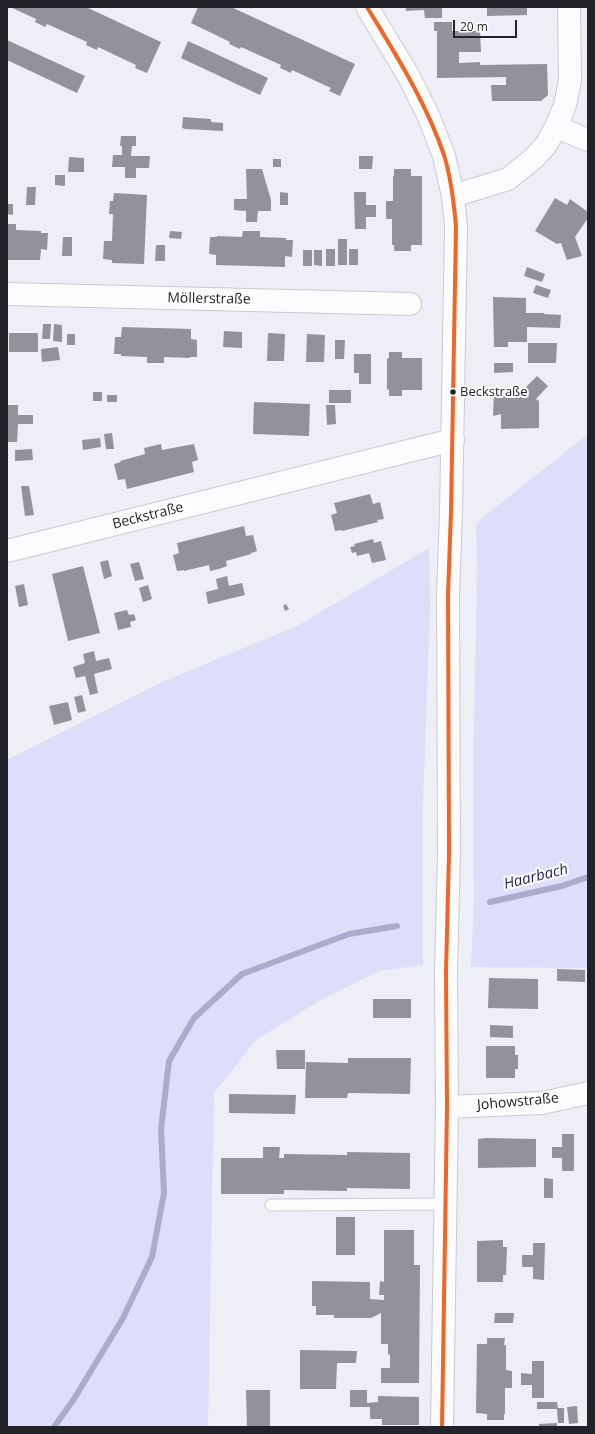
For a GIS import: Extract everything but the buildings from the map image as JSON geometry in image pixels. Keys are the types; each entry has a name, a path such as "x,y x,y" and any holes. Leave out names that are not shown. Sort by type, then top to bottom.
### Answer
{"street":[{"path":"367,7 408,75 429,117 444,156 453,196 456,227 453,440 448,594 449,853 446,972 447,1107 442,1427"},
{"path":"453,196 508,178 533,160 546,145 556,127 565,105 570,81 569,7"},
{"path":"556,127 588,140"},
{"name":"Möllerstraße","path":"7,294 410,304"},
{"name":"Beckstraße","path":"7,551 453,440"},
{"name":"Johowstraße","path":"447,1107 542,1103 588,1093"}],"lane":[{"path":"271,1205 445,1204"}],"shaded area":[{"path":"588,434 588,968 471,967 474,901 473,783 477,571 476,523"},
{"path":"429,548 430,606 423,803 423,965 379,971 324,998 256,1040 214,1093 208,1427 7,1427 7,760 162,682 297,626"}],"waterway":[{"name":"Haarbach","path":"490,902 562,886 588,877"},
{"path":"54,1427 74,1399 123,1318 152,1257 164,1193 161,1129 169,1061 194,1018 242,974 349,934 397,926"}],"transit line":[{"path":"367,7 410,79 437,135 449,173 456,227 451,512 448,594 449,853 446,972 447,1107 442,1427"}],"place":[{"name":"Beckstraße","path":"453,392"}]}
